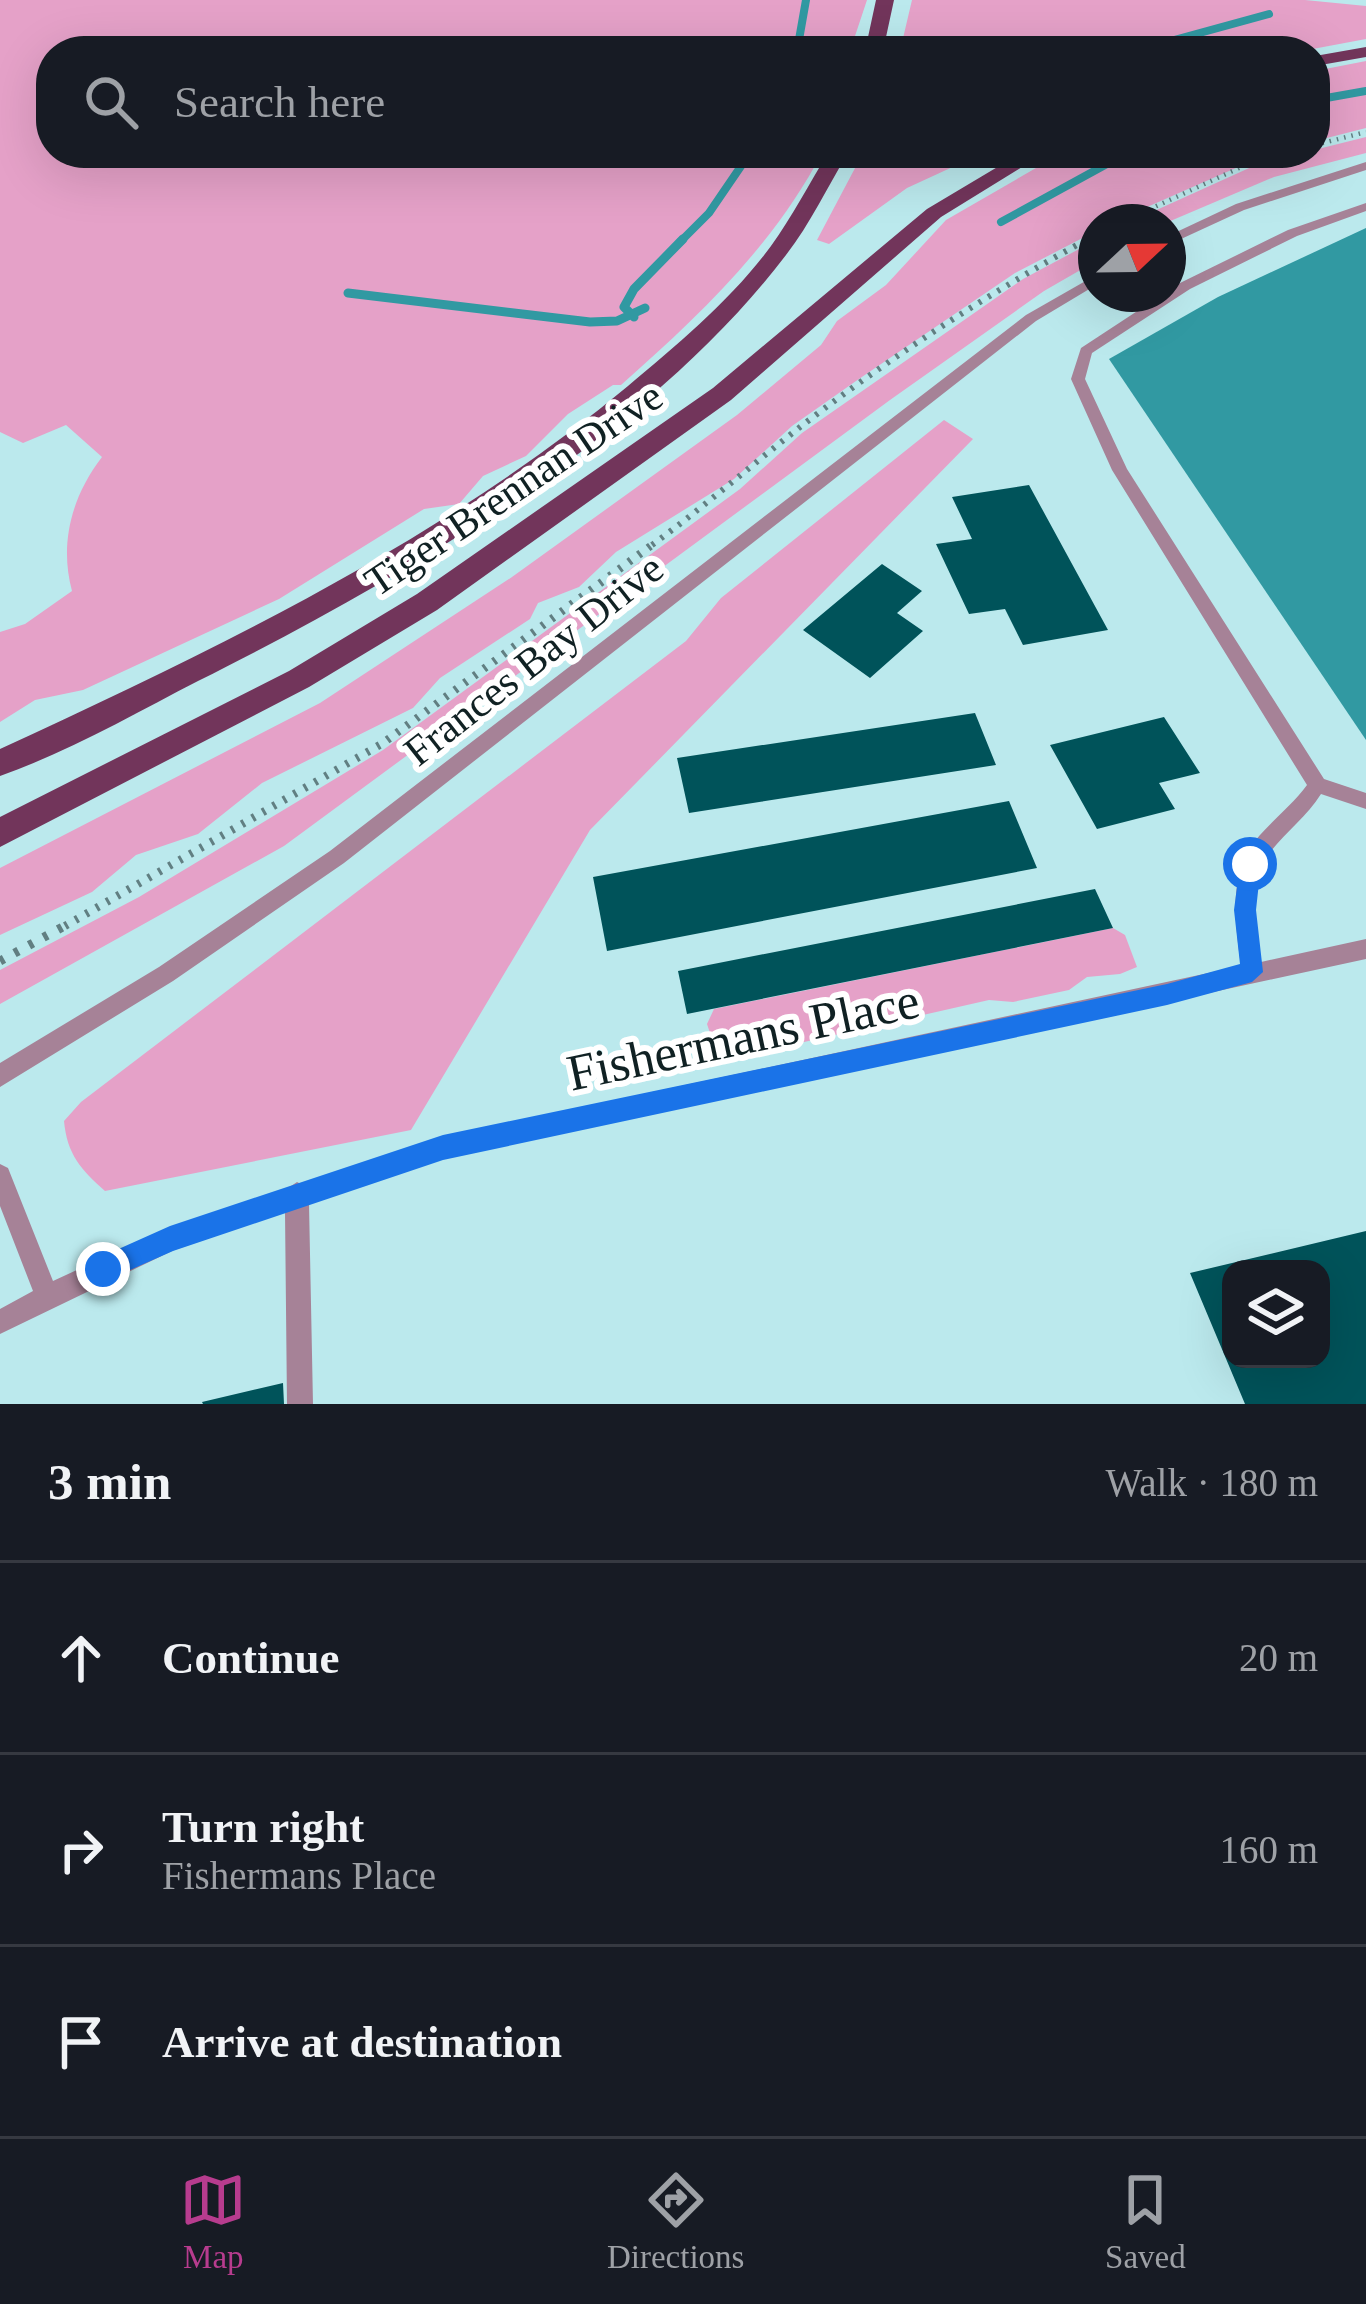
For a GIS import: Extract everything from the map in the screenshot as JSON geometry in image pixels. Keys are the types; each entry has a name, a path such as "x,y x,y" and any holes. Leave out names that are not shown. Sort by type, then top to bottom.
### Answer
{"main road":[{"path":"877,36 885,0"},
{"path":"1330,59 1366,52"},
{"name":"Tiger Brennan Drive","path":"0,763 157,689 318,603 497,495 583,434 660,374 750,285 813,204 831,168"},
{"name":"Tiger Brennan Drive","path":"0,832 299,679 427,602 722,394 934,212 1009,168"}],"lane":[{"path":"1186,232 1240,207 1366,166"},
{"path":"1366,206 1275,243 1183,289 1086,352 1078,379 1120,470 1317,785 1366,801"},
{"name":"Frances Bay Drive","path":"0,1076 166,974 337,857 1031,318 1078,290"},
{"path":"1252,972 1245,910 1250,864 1300,813 1317,785"},
{"name":"Fishermans Place","path":"0,1322 170,1239 297,1194 508,1132 1366,949"},
{"path":"0,1176 46,1298"},
{"path":"297,1194 300,1404"}],"path":[{"path":"1330,141 1366,132"},
{"path":"1161,204 1239,168"},
{"path":"0,961 131,891 383,742 731,487 796,430 1018,276 1078,245"}],"shaded area":[{"path":"0,0 867,0 855,36 36,36 36,168 813,168 757,249 678,333 621,385 613,385 568,414 526,456 483,476 459,504 424,509 279,599 83,690 35,700 0,722 0,632 25,624 72,591 67,555 71,521 102,457 66,425 23,443 0,432"},
{"path":"912,0 1305,0 1366,6 1366,39 1330,46 1330,36 904,36"},
{"path":"1366,61 1366,128 1330,137 1330,68"},
{"path":"1366,137 1366,153 1330,162 1330,146"},
{"path":"855,168 950,168 907,188 829,244 817,240"},
{"path":"1036,168 1236,168 1154,204 1078,204 1078,240 1015,273 792,426 734,479 616,552 579,587 538,603 530,619 440,678 413,708 262,783 198,834 136,855 92,892 0,935 0,868 320,703 512,577 737,415 821,345 837,321 886,285 946,220"},
{"path":"1249,168 1308,168 1274,177 1186,214 1186,204 1170,204"},
{"path":"1078,250 1078,271 890,400 284,846 0,1004 0,970 139,897 383,750 740,489 802,433 1023,279"},
{"path":"944,420 973,439 590,830 411,1130 105,1191 82,1168 68,1143 64,1121 81,1102 686,641 721,598"},
{"path":"1113,928 1125,935 1137,967 1087,977 1069,990 1013,1002 989,1000 782,1047 747,1044 726,1056 715,1048 707,1024 714,1009"}],"water":[{"path":"1366,228 1366,740 1109,359 1218,297"}],"building":[{"path":"1029,485 1108,630 1023,645 1005,609 969,614 936,544 972,539 952,497"},
{"path":"882,564 922,591 897,613 923,631 870,678 803,630"},
{"path":"975,713 996,765 689,813 677,758"},
{"path":"1164,717 1200,773 1159,783 1175,809 1097,829 1050,745"},
{"path":"1009,801 1037,868 607,951 593,877"},
{"path":"1095,889 1113,928 687,1014 678,971"},
{"path":"1366,1231 1366,1404 1245,1404 1230,1368 1330,1368 1330,1260 1244,1260"},
{"path":"1222,1265 1222,1349 1190,1273"},
{"path":"283,1383 284,1404 202,1402"}],"waterway":[{"path":"800,36 806,0"},
{"path":"1189,36 1269,14"},
{"path":"1330,97 1366,91"},
{"path":"683,239 709,213 740,168"},
{"path":"1001,222 1100,168"},
{"path":"631,314 624,307 634,289 683,239"},
{"path":"680,242 683,239"},
{"path":"348,293 590,322 617,321 631,314"},
{"path":"631,314 645,308"}],"route":[{"path":"103,1269 170,1239 443,1148 1252,972 1245,910 1250,864"}]}
